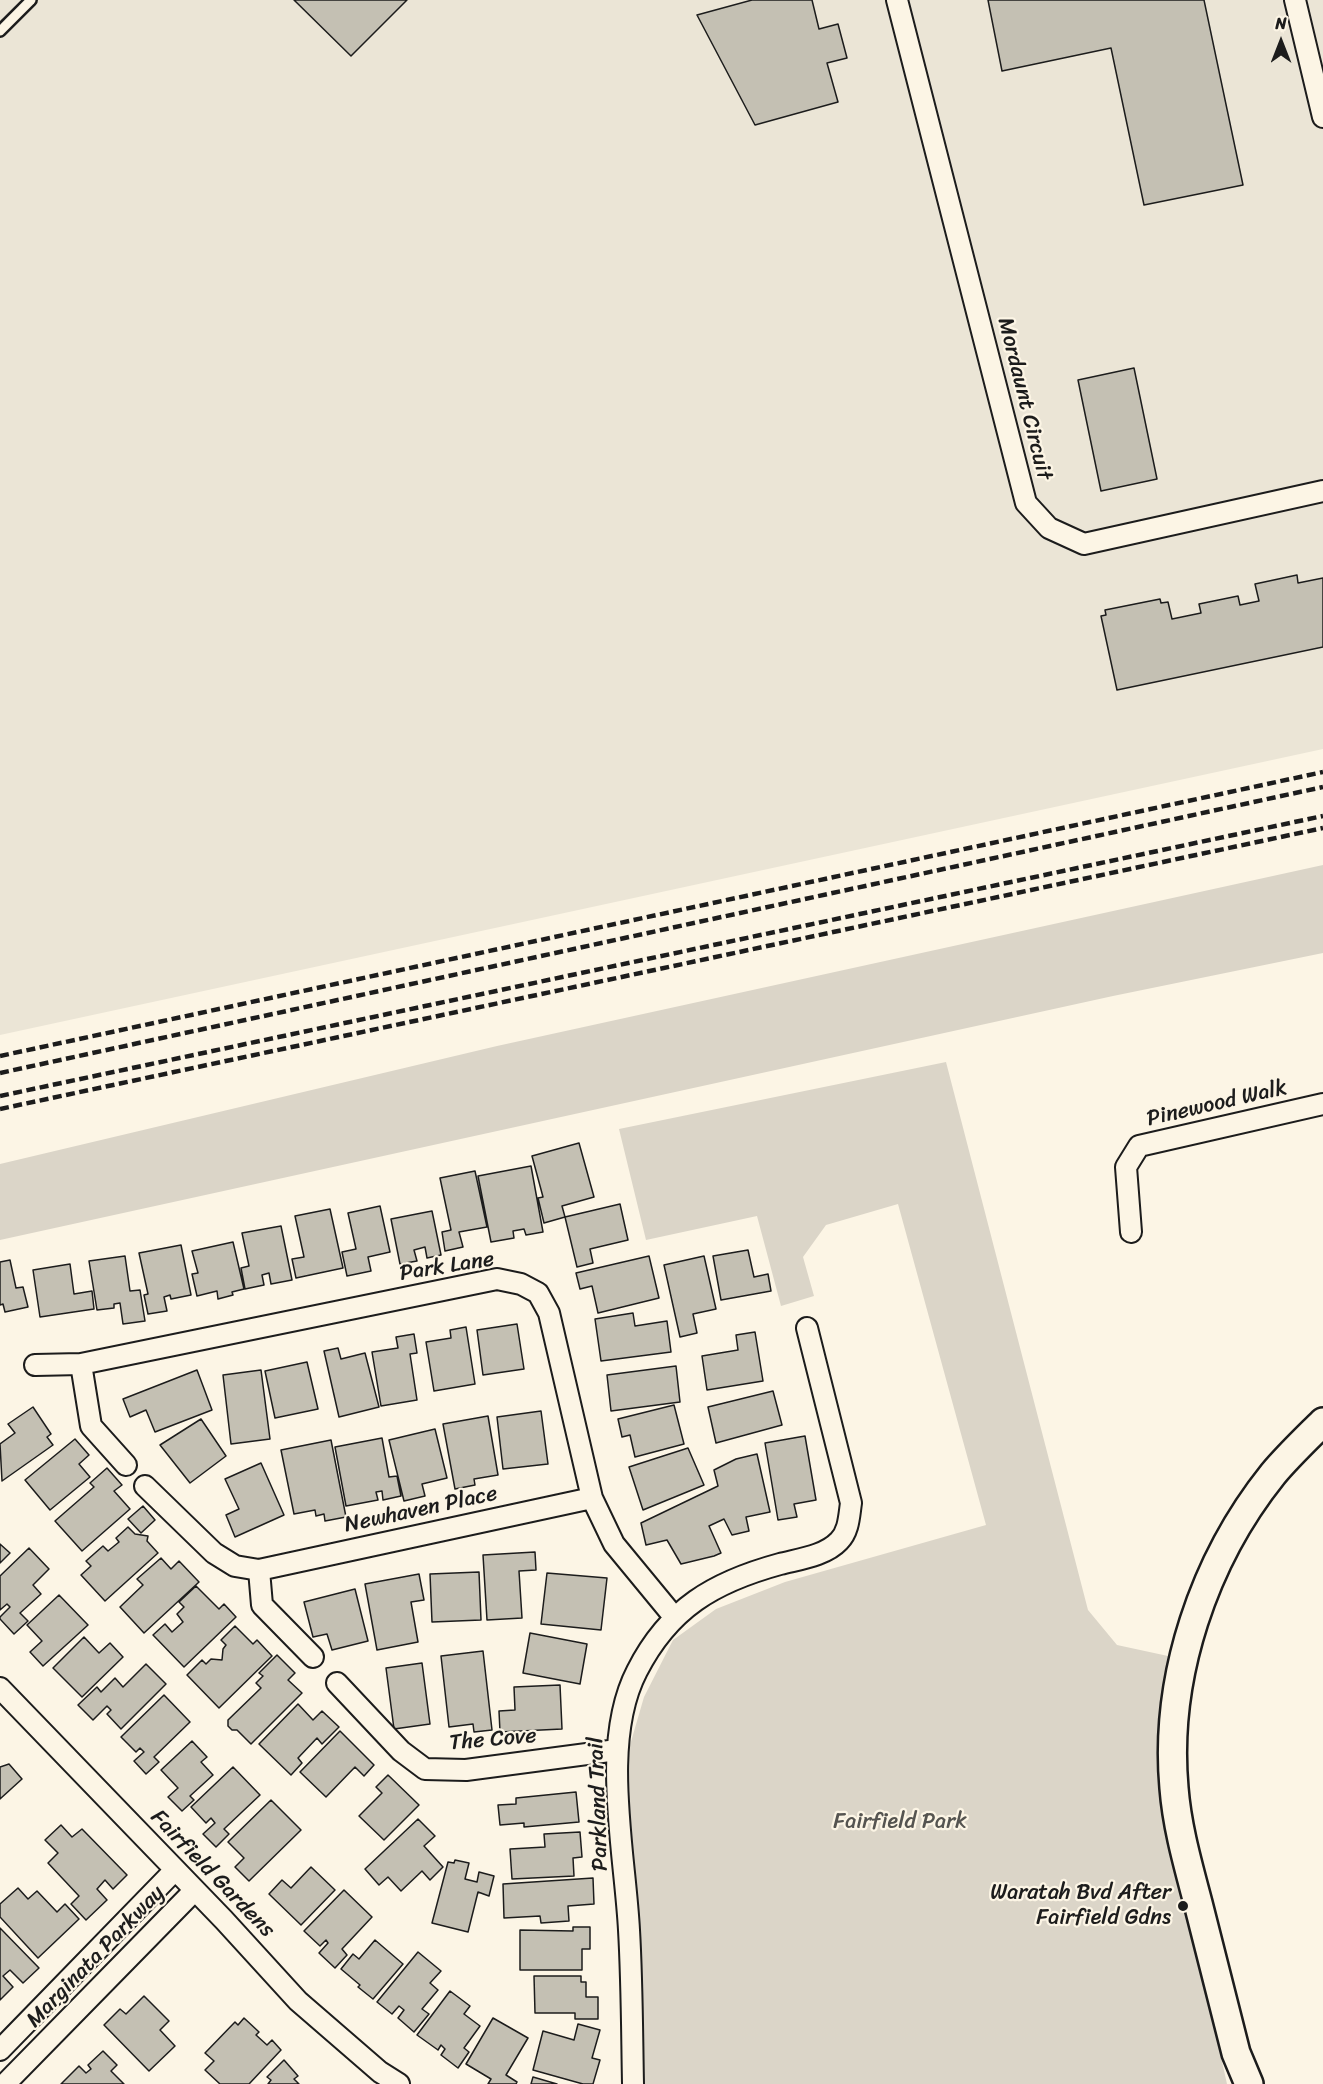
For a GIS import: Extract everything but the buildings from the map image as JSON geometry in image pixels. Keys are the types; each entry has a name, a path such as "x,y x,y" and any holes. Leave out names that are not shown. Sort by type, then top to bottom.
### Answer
{"street":[{"name":"Mordaunt Circuit","path":"897,0 1026,502 1049,528 1084,544 1323,491"},
{"path":"1295,0 1323,117"},
{"name":"Pinewood Walk","path":"1131,1232 1126,1167 1139,1146 1323,1104"},
{"name":"Park Lane","path":"35,1365 81,1364 496,1279 521,1284 538,1293 549,1313 592,1498 614,1544 675,1618"},
{"name":"Parkland Trail","path":"633,2084 629,1930 619,1808 617,1750 621,1717 636,1673 658,1635 675,1618 707,1592 754,1571 820,1553 839,1542 848,1525 851,1503 807,1328"},
{"path":"81,1364 91,1426 126,1465"},
{"path":"1249,2084 1236,2053 1178,1817 1173,1734 1178,1688 1199,1605 1213,1571 1245,1514 1272,1475 1323,1422"},
{"name":"Newhaven Place","path":"145,1486 214,1553 235,1566 259,1570 592,1498"},
{"path":"259,1570 262,1605 313,1657"},
{"name":"The Cove","path":"337,1683 401,1751 425,1768 466,1770 617,1750"},
{"name":"Fairfield Gardens","path":"0,1688 195,1890 298,2001 380,2072 399,2084"},
{"name":"Marginata Parkway","path":"0,2050 175,1870"},
{"name":"Marginata Parkway","path":"10,2077 195,1890"},
{"path":"1235,2084 1236,2053"}],"lane":[{"path":"0,32 31,0"}],"shaded area":[{"path":"0,0 1323,0 1323,749 0,1035"}],"green space":[{"path":"1323,865 1323,953 1113,996 0,1240 0,1164 497,1046"},
{"name":"Fairfield Park","path":"946,1062 1088,1610 1117,1645 1168,1656 1160,1784 1227,2084 642,2084 628,1752 644,1697 673,1640 716,1609 785,1582 986,1525 898,1204 826,1225 803,1257 814,1296 781,1306 757,1216 646,1240 619,1129"}],"railway":[{"path":"0,1056 1323,772"},
{"path":"0,1073 1323,787"},
{"path":"0,1096 1323,816"},
{"path":"0,1109 1323,828"}],"place":[{"name":"Waratah Bvd After Fairfield Gdns","path":"1183,1906"}]}
